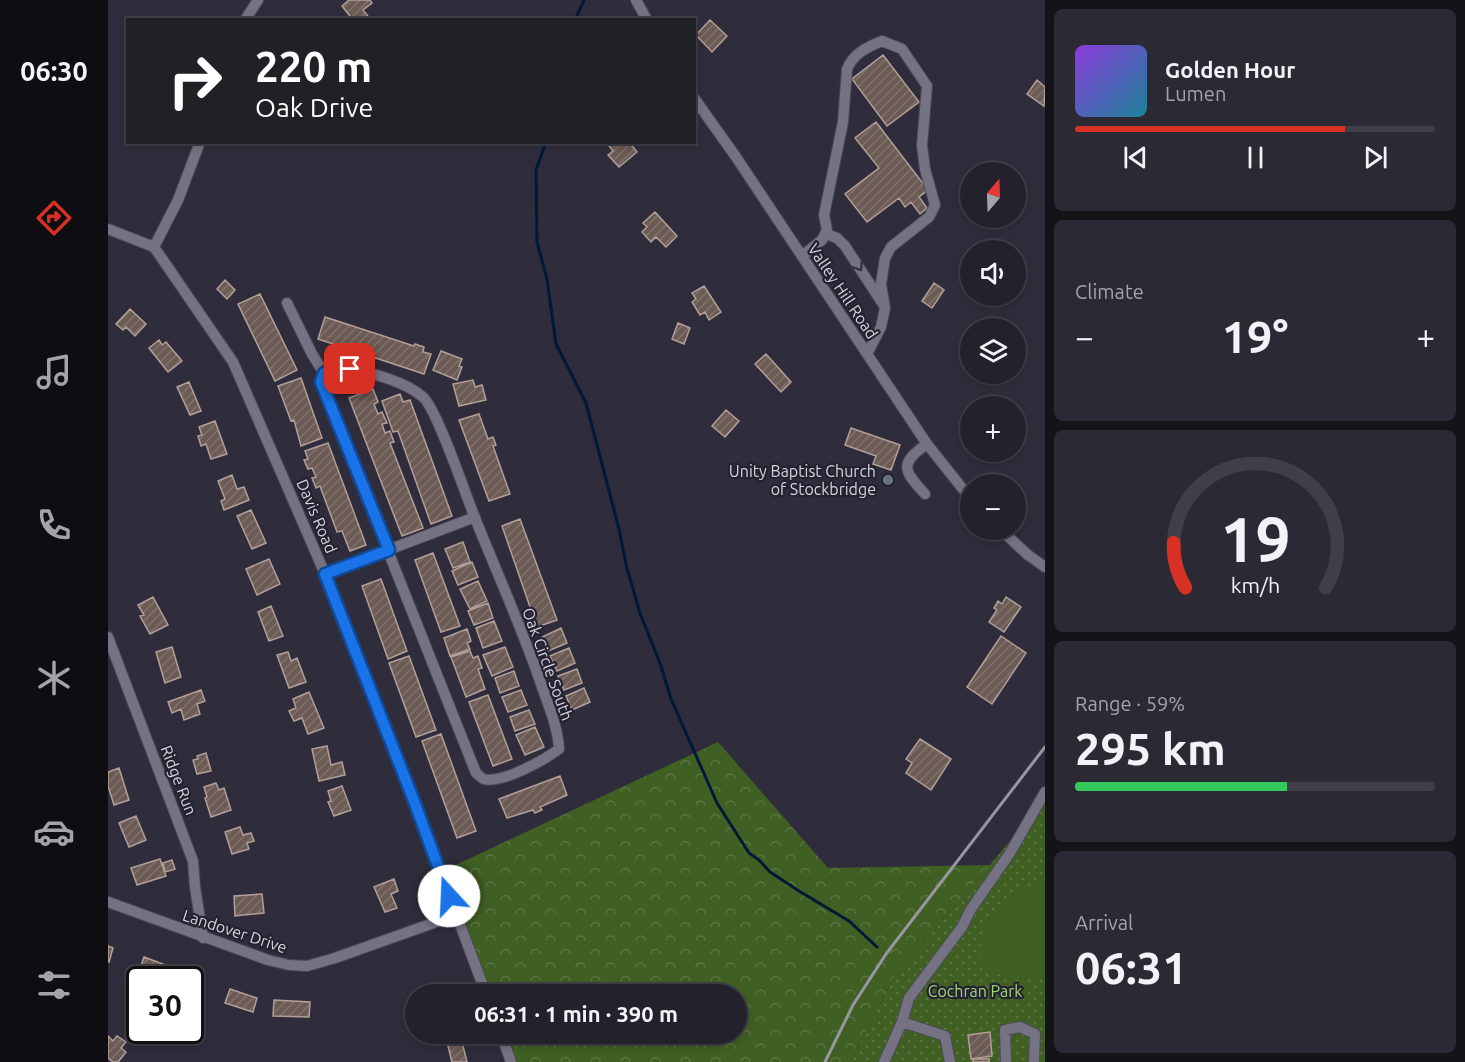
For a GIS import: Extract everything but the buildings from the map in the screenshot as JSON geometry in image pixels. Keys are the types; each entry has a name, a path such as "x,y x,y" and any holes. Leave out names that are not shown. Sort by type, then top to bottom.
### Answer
{"street":[{"path":"636,0 646,18"},
{"path":"246,18 256,1"},
{"path":"802,255 826,234 827,230 824,215 843,122 847,69 850,61 857,54 882,41 891,44 902,49 927,86 922,145 925,169 935,205 929,217 891,247 885,258 881,284 885,308 881,327 867,354"},
{"name":"Valley Hill Road","path":"696,101 802,255 927,444 960,485"},
{"path":"108,230 154,247 178,200 199,144"},
{"path":"826,234 837,238 845,246 885,308"},
{"name":"Davis Road","path":"154,247 233,362 325,574 414,801 482,984"},
{"path":"287,303 324,373"},
{"path":"325,574 389,550 475,517 437,423 424,398 399,383 338,366 324,373 321,382 389,550"},
{"path":"925,494 909,476 908,468 912,454 927,444"},
{"name":"Oak Circle South","path":"389,550 476,773 485,779 502,778 559,749 558,737 534,663 475,517"},
{"path":"1012,540 1045,567"},
{"name":"Ridge Run","path":"108,638 194,861 195,887 203,938"},
{"path":"884,1062 902,1022 909,998 962,927 971,909 1010,853 1045,792"},
{"name":"Landover Drive","path":"108,902 268,960 307,966 456,915"},
{"path":"902,1022 945,1036 950,1062"},
{"path":"1006,1062 1005,1030 1020,1027 1035,1034 1034,1062"},
{"path":"505,1044 511,1062"}],"green space":[{"path":"718,742 828,868 990,865 893,979 850,1062 513,1062 507,1044 747,1044 747,984 485,984 445,870"},
{"name":"Cochran Park","path":"1045,800 1045,1062 850,1062 893,979"},
{"path":"1045,882 1045,977 983,974 981,946 987,922 1011,895"}],"waterway":[{"path":"576,18 584,0"},
{"path":"545,144 536,170 537,242 547,279 556,344 586,403 619,529 626,565 640,613 671,699 717,803 749,853 770,872 849,921 877,947"}],"railway":[{"path":"825,1062 853,1005 886,954 1045,747"}],"place":[{"name":"Unity Baptist Church of Stockbridge","path":"888,480"}],"route":[{"path":"350,369 338,366 324,373 321,382 389,550 325,574 449,896"}]}
